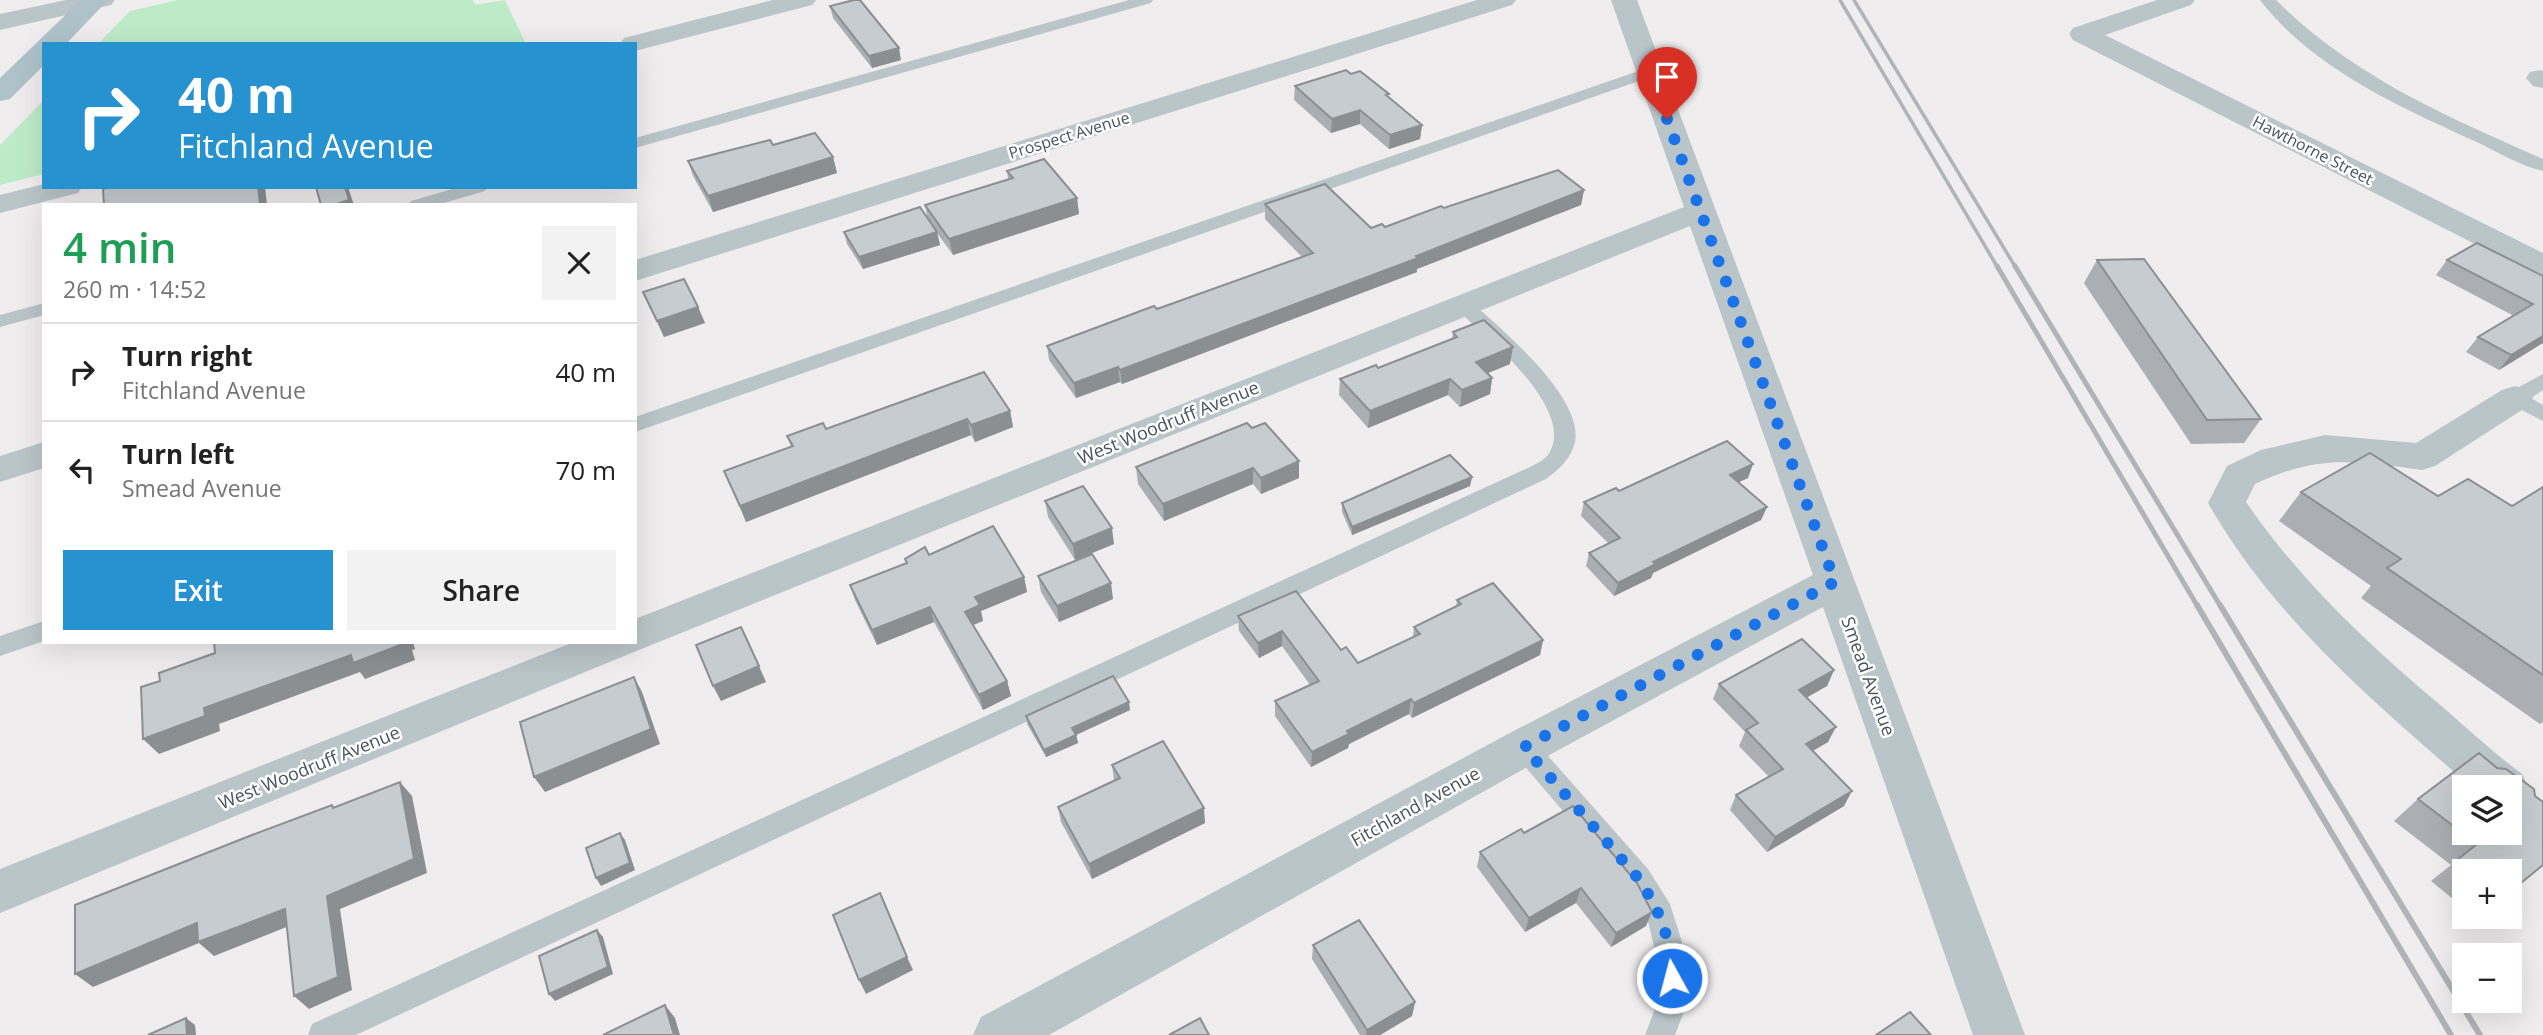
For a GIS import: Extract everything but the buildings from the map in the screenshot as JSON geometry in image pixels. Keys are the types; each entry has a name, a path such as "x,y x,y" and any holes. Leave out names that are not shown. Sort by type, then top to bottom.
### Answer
{"main road":[{"path":"53,42 97,1"},
{"path":"0,93 42,52"}],"street":[{"path":"637,43 803,0"},
{"name":"Prospect Avenue","path":"637,270 1503,0"},
{"name":"Smead Avenue","path":"1624,0 1999,1035"},
{"name":"Hawthorne Street","path":"2182,0 2082,34 2543,266"},
{"path":"0,22 97,1"},
{"path":"0,204 59,189"},
{"name":"West Woodruff Avenue","path":"637,635 1462,304 1701,211"},
{"path":"2492,775 2378,678 2299,598 2254,547 2227,503 2241,475 2274,459 2325,448 2378,450 2422,457 2534,398"},
{"path":"0,469 42,457"},
{"name":"Fitchland Avenue","path":"999,1035 1524,747 1835,582"},
{"name":"West Woodruff Avenue","path":"0,891 614,644"},
{"path":"2522,799 2543,814"}],"lane":[{"path":"637,142 1146,0"},
{"path":"2267,0 2327,54 2360,76 2435,116 2543,166"},
{"path":"637,424 1650,72"},
{"path":"423,203 472,189"},
{"path":"323,1035 1538,473 1556,460 1565,441 1560,416 1549,391 1530,366 1462,304"},
{"path":"0,321 42,310"},
{"path":"0,646 42,632"},
{"path":"1524,747 1638,878 1660,913 1671,955 1673,1001 1660,1035"}],"green space":[{"path":"178,0 473,0 475,5 505,0 525,42 100,42 130,11"},
{"path":"42,102 42,174 0,185 0,145"}],"railway":[{"path":"1840,0 1998,268"},
{"path":"1854,0 2016,268"},
{"path":"1997,266 2198,607"},
{"path":"2015,266 2221,607"},
{"path":"2197,605 2451,1035"},
{"path":"2220,605 2480,1035"}],"route":[{"path":"1667,119 1835,582 1524,747 1638,878 1660,913 1671,955 1672,978"}]}
